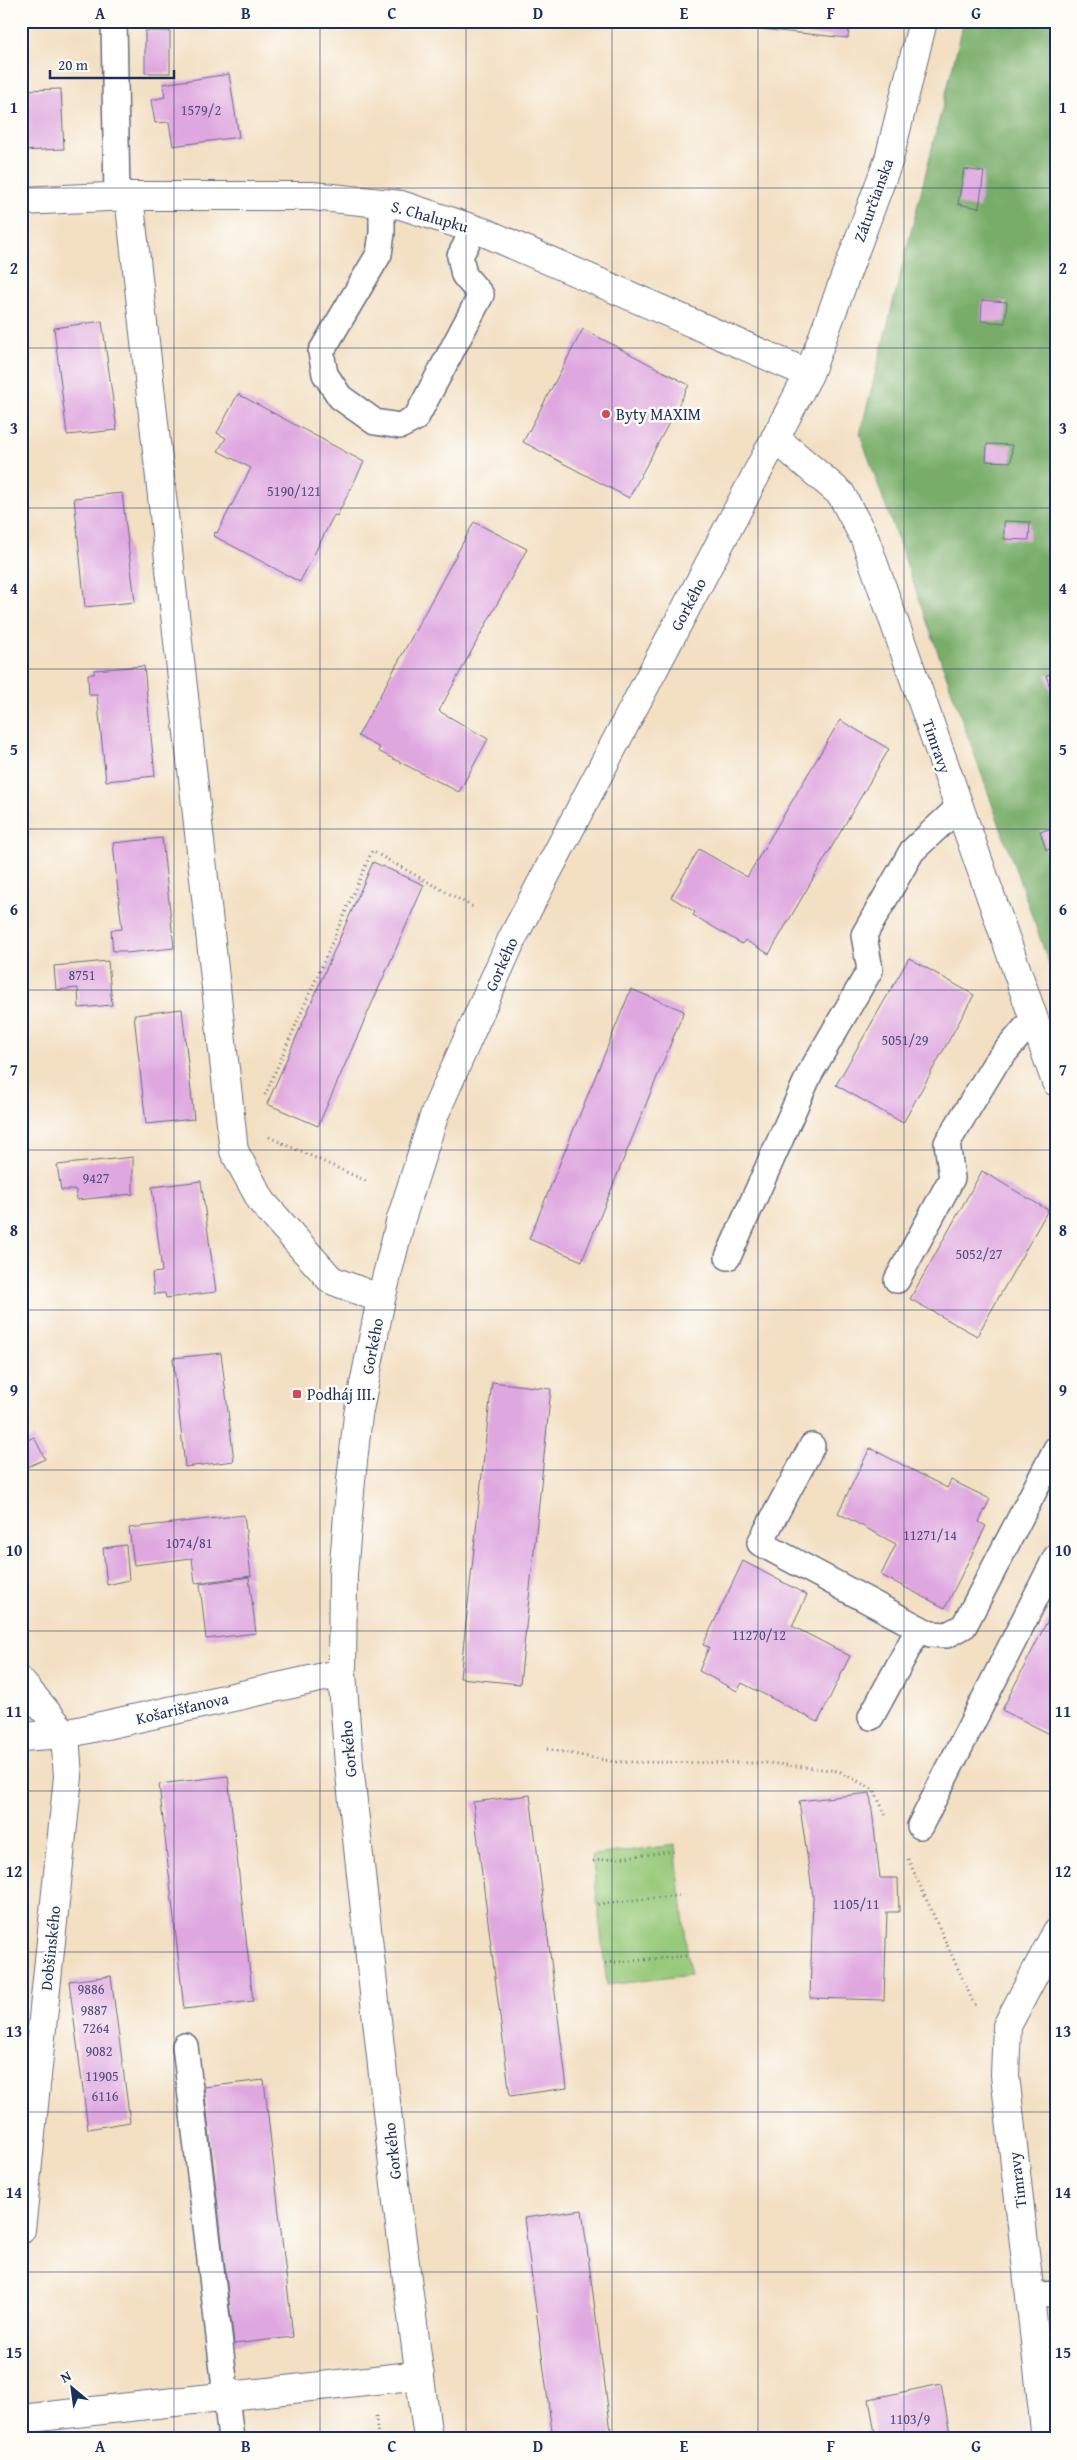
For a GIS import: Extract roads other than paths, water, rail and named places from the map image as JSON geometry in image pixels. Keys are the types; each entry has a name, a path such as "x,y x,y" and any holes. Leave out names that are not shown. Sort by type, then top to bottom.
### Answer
{"street":[{"name":"Záturčianska","path":"809,374 889,159 922,21"},
{"name":"S. Chalupku","path":"21,201 123,197 312,196 401,205 474,229 809,374"},
{"path":"123,197 234,1151 262,1202 331,1280 381,1299"},
{"name":"Gorkého","path":"428,2439 395,2182 349,1765 342,1673 343,1574 358,1415 381,1299 401,1219 435,1113 512,939 809,374"},
{"name":"Timravy","path":"775,438 841,494 864,539 1056,1082"},
{"name":"Košarišťanova","path":"21,1736 64,1734 342,1673"},
{"path":"21,1682 64,1734"},
{"name":"Dobšinského","path":"21,2230 68,1777 64,1734"},
{"name":"Timravy","path":"1046,2439 1043,2295 1005,2075 1007,2026 1056,1933"},
{"path":"21,2419 420,2375"}],"lane":[{"path":"114,21 123,197"},
{"path":"382,203 382,233 378,254 321,352 325,374 340,396 375,422 400,426 416,418 481,295 464,275 460,256 474,229"},
{"path":"728,1257 809,1075 870,970 864,935 912,851 959,807"},
{"path":"897,1280 952,1178 947,1143 994,1064 1034,1018"},
{"path":"812,1446 760,1543 930,1634 947,1635 964,1626 1056,1449"},
{"path":"920,1826 1056,1557"},
{"path":"872,1717 919,1628"},
{"path":"185,2046 231,2439"}],"place":[{"name":"Byty MAXIM","path":"606,414"},
{"name":"Podháj III.","path":"297,1394"}]}
